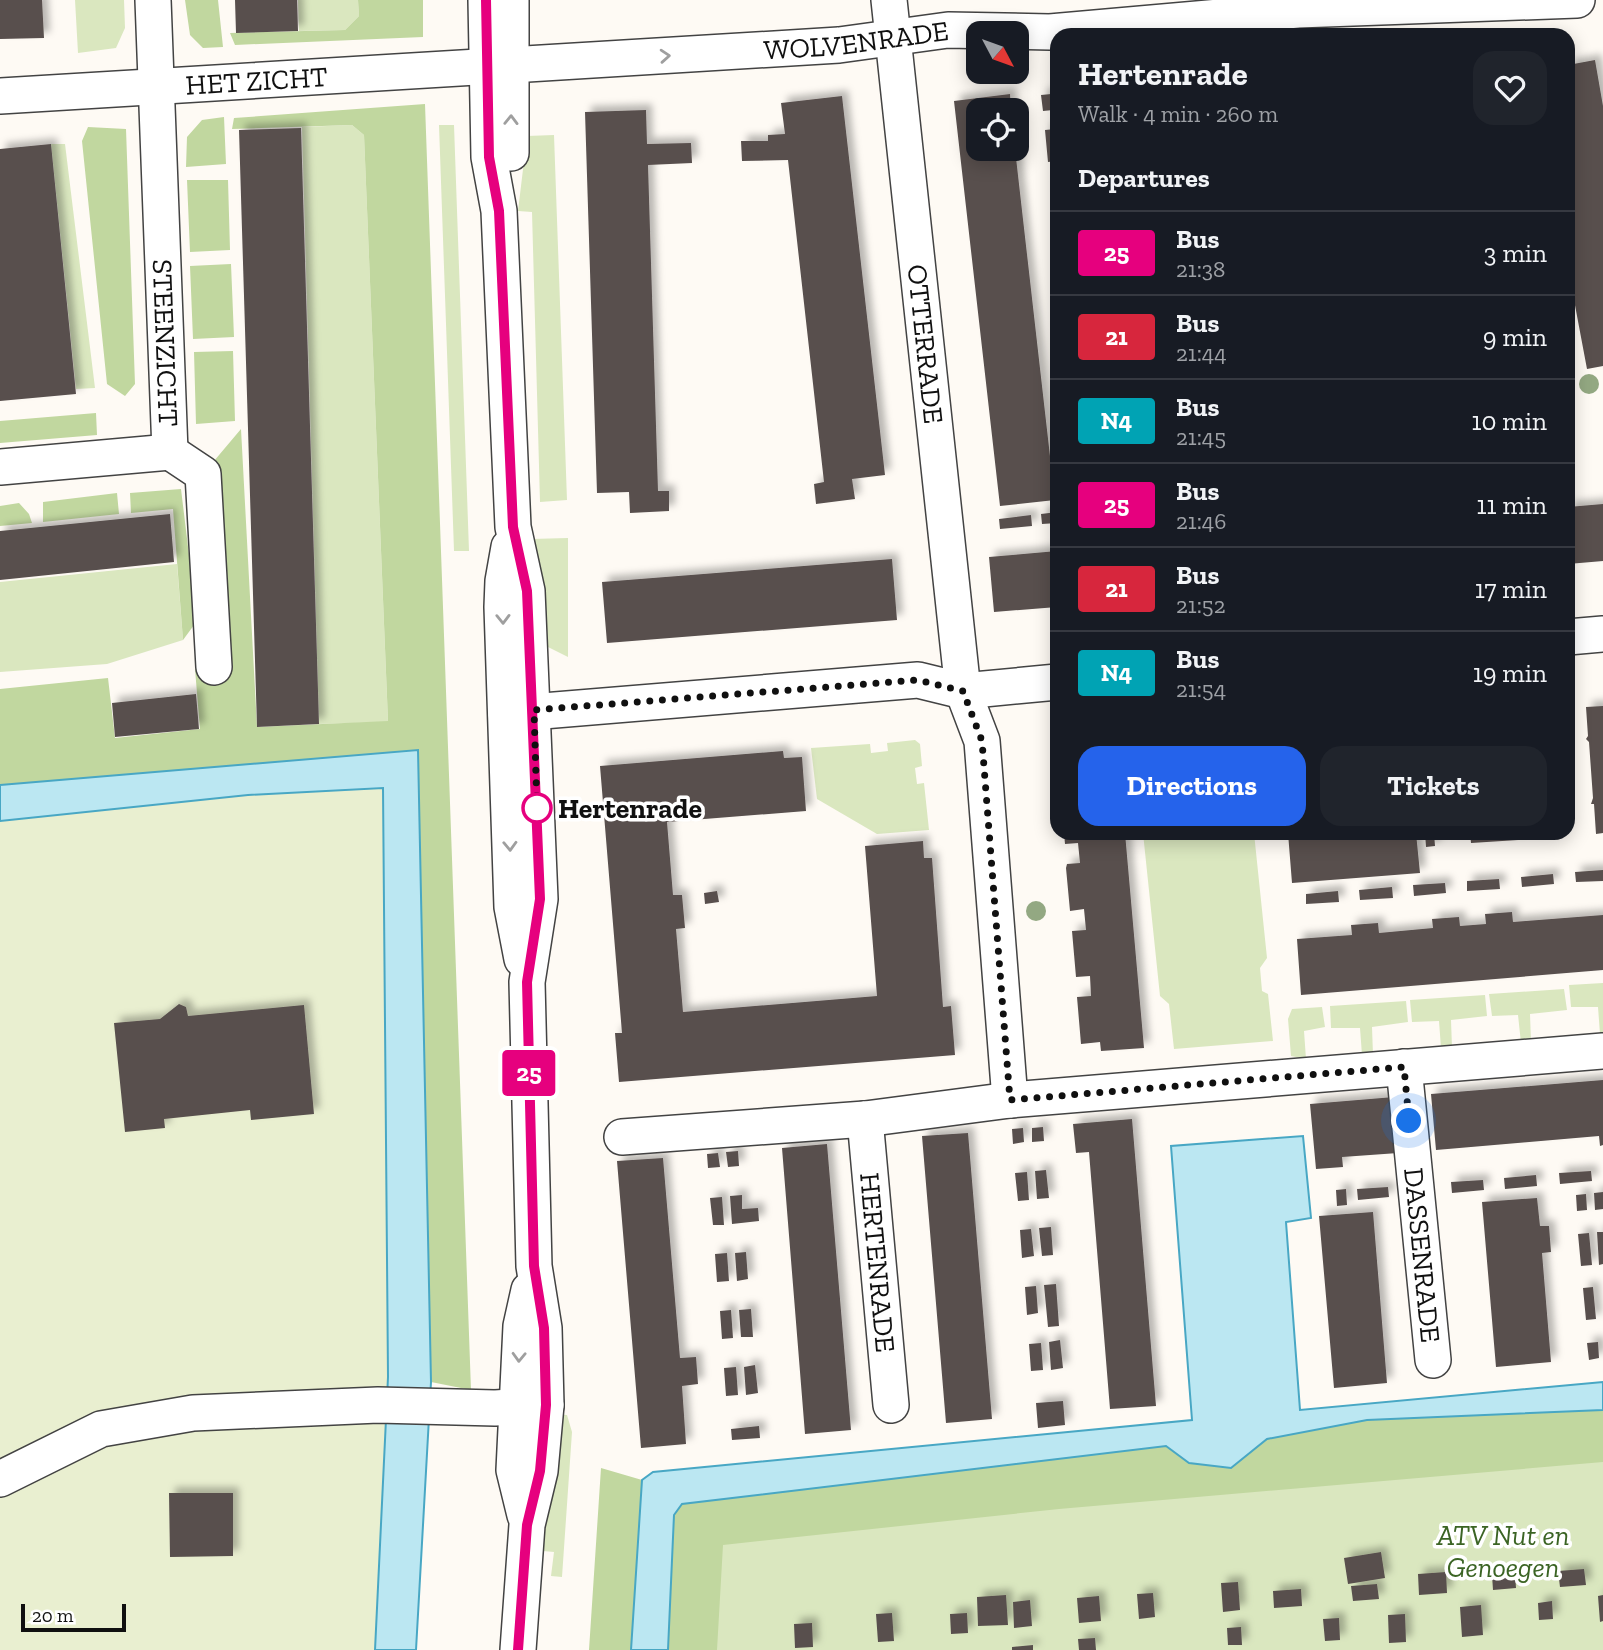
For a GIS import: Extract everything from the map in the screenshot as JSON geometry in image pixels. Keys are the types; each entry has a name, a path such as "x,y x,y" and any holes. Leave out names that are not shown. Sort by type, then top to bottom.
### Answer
{"street":[{"name":"STEENZICHT","path":"153,0 170,452 203,474 214,667"},
{"path":"486,0 499,66 511,153 499,211 513,527 503,580 520,712 512,908 527,982 534,1266 520,1325 532,1406 514,1470 527,1525 518,1650"},
{"path":"499,66 511,0"},
{"name":"OTTERRADE","path":"889,0 963,691"},
{"name":"WOLVENRADE","path":"1087,28 1297,5 1579,0 1603,5"},
{"name":"WOLVENRADE","path":"499,66 839,45 948,30 1050,32"},
{"name":"HET ZICHT","path":"0,96 157,89 499,66"},
{"path":"0,467 170,452"},
{"path":"1575,636 1603,634"},
{"path":"520,712 918,680 963,691 1050,683"},
{"path":"963,691 982,741 1010,1100"},
{"path":"622,1137 865,1119 1010,1100 1603,1051"},
{"name":"DASSENRADE","path":"1404,1067 1433,1360"},
{"name":"HERTENRADE","path":"865,1119 891,1405"},
{"path":"0,1479 101,1429 193,1413 378,1405 532,1406"}],"green space":[{"path":"75,0 124,0 125,28 116,48 78,53"},
{"path":"185,0 218,0 223,47 203,48 190,35"},
{"path":"298,0 358,0 359,16 345,30 299,31"},
{"path":"358,0 423,0 423,37 235,45 230,33 345,30 359,16"},
{"path":"425,104 471,1390 431,1382 417,751 0,785 0,689 108,678 115,738 200,729 195,669 213,667 203,474 241,429 257,727 388,721 364,135 352,125 232,129 234,118"},
{"path":"224,117 226,164 186,167 187,137 202,120"},
{"path":"352,125 364,135 388,722 319,724 302,127"},
{"path":"439,125 454,125 469,551 454,551"},
{"path":"88,127 126,129 135,384 125,396 107,384 82,141"},
{"path":"554,135 567,500 540,502 532,212 518,211 527,136"},
{"path":"51,144 65,144 95,388 76,389"},
{"path":"187,180 228,180 230,250 190,252"},
{"path":"231,264 234,337 193,339 190,266"},
{"path":"233,351 235,421 196,424 194,352"},
{"path":"96,413 97,435 0,443 0,421"},
{"path":"181,489 197,621 183,640 173,509 131,513 130,493"},
{"path":"117,493 119,514 43,522 43,502"},
{"path":"19,503 29,514 32,523 0,526 0,506"},
{"path":"568,538 568,657 548,647 531,539"},
{"path":"177,564 183,640 107,664 0,672 0,582"},
{"path":"915,740 920,744 922,766 915,768 917,784 924,783 929,830 877,834 817,799 811,748 870,744 871,753 888,751 887,743"},
{"path":"383,788 388,1377 375,1650 0,1650 0,821 248,795"},
{"path":"1144,840 1255,840 1267,958 1260,968 1262,991 1268,994 1273,1041 1174,1049 1169,1004 1160,996"},
{"path":"1603,983 1603,1034 1600,1034 1598,1007 1571,1007 1569,985"},
{"path":"1564,989 1567,1010 1530,1014 1531,1042 1521,1043 1518,1015 1492,1016 1489,994"},
{"path":"1485,995 1487,1016 1451,1020 1452,1048 1441,1048 1439,1021 1412,1022 1410,1000"},
{"path":"1406,1001 1408,1022 1372,1027 1373,1055 1362,1055 1360,1028 1331,1028 1330,1006"},
{"path":"1322,1007 1325,1027 1304,1031 1306,1059 1291,1056 1288,1019 1292,1009"},
{"path":"1603,1410 1603,1462 1059,1509 723,1545 717,1650 668,1650 674,1515 682,1504 1166,1446 1189,1463 1231,1468 1267,1439 1367,1420"},
{"path":"555,1414 567,1415 572,1432 562,1577 551,1576 554,1552 543,1551"},
{"name":"ATV Nut en Genoegen","path":"1603,1443 1603,1650 677,1650 688,1512"},
{"path":"601,1468 642,1480 631,1650 589,1650"}],"water":[{"path":"418,750 431,1382 416,1650 375,1650 388,1377 383,788 248,795 0,821 0,785"},
{"path":"1303,1136 1311,1218 1286,1222 1300,1410 1603,1382 1603,1410 1367,1420 1267,1439 1231,1468 1189,1463 1166,1446 682,1504 674,1515 668,1650 631,1650 642,1480 653,1472 1192,1420 1171,1146"}],"building":[{"path":"0,0 42,0 44,38 0,39"},
{"path":"235,0 297,0 298,31 236,33"},
{"path":"1595,60 1603,106 1603,366 1587,369 1575,305 1575,64"},
{"path":"1010,94 1010,98 978,98"},
{"path":"1050,94 1050,110 1043,111 1041,95"},
{"path":"842,96 885,475 852,479 855,499 816,504 814,484 824,482 788,160 742,161 741,141 768,141 768,135 785,134 781,103"},
{"path":"966,100 966,161 1016,161 1050,456 1050,501 1000,506 954,101"},
{"path":"646,110 647,144 691,143 692,163 648,165 658,491 669,491 669,511 630,513 629,492 597,493 585,112"},
{"path":"301,128 319,724 257,727 239,130"},
{"path":"1045,130 1050,130 1050,162 1048,162"},
{"path":"51,144 76,394 0,401 0,149"},
{"path":"1603,504 1603,561 1575,563 1575,506"},
{"path":"1050,513 1050,523 1042,524 1041,514"},
{"path":"170,514 174,562 0,580 0,531"},
{"path":"1031,515 1032,526 1000,529 999,519"},
{"path":"1050,552 1050,608 994,612 989,557"},
{"path":"892,559 897,620 607,643 602,582"},
{"path":"196,694 199,729 115,737 112,703"},
{"path":"1603,706 1603,833 1596,834 1594,804 1591,804 1593,798 1589,742 1586,739 1586,707"},
{"path":"783,751 784,758 802,757 806,811 667,822 673,895 682,895 685,928 676,929 683,1012 877,996 865,846 923,841 924,858 932,858 943,1007 951,1006 955,1055 619,1082 615,1033 622,1033 600,766"},
{"path":"1065,840 1126,840 1144,1048 1101,1051 1100,1042 1081,1044 1077,997 1091,996 1090,976 1076,977 1072,931 1086,930 1084,909 1070,911 1066,868 1067,864 1080,863 1078,843 1065,844"},
{"path":"1289,840 1417,840 1420,873 1292,883"},
{"path":"1426,840 1435,840 1435,846 1426,847"},
{"path":"1471,840 1518,840 1471,843"},
{"path":"1603,870 1603,881 1576,882 1575,872"},
{"path":"1553,874 1554,884 1522,887 1521,877"},
{"path":"1499,879 1500,889 1467,891 1467,881"},
{"path":"1445,883 1446,893 1414,896 1413,885"},
{"path":"1392,887 1393,898 1360,900 1359,890"},
{"path":"717,891 719,902 705,904 704,893"},
{"path":"1338,891 1339,902 1306,904 1306,894"},
{"path":"1512,912 1513,922 1603,915 1603,970 1301,995 1297,939 1352,935 1351,925 1378,923 1379,933 1433,928 1432,919 1459,917 1460,926 1486,924 1485,914"},
{"path":"179,1004 186,1007 188,1016 304,1005 314,1114 251,1120 250,1110 164,1119 165,1128 125,1132 114,1023 160,1019"},
{"path":"1603,1080 1603,1145 1600,1146 1599,1136 1436,1150 1431,1094"},
{"path":"1394,1097 1398,1153 1342,1157 1343,1167 1316,1169 1310,1104"},
{"path":"1132,1119 1156,1406 1110,1409 1089,1152 1076,1153 1073,1124"},
{"path":"1043,1127 1044,1141 1032,1142 1032,1128"},
{"path":"1023,1128 1024,1142 1013,1144 1012,1129"},
{"path":"968,1133 992,1419 946,1423 922,1136"},
{"path":"827,1144 851,1430 805,1434 782,1148"},
{"path":"738,1151 739,1166 728,1167 726,1152"},
{"path":"718,1153 720,1167 708,1168 707,1154"},
{"path":"663,1158 680,1358 696,1357 698,1384 682,1386 686,1444 641,1448 617,1161"},
{"path":"1046,1170 1049,1198 1037,1199 1035,1171"},
{"path":"1591,1171 1592,1181 1560,1184 1559,1173"},
{"path":"1027,1172 1029,1200 1018,1201 1015,1173"},
{"path":"1536,1175 1537,1186 1505,1189 1504,1178"},
{"path":"1483,1180 1484,1190 1452,1193 1451,1182"},
{"path":"1388,1187 1389,1197 1358,1200 1357,1189"},
{"path":"1346,1189 1347,1205 1337,1206 1336,1190"},
{"path":"1603,1192 1603,1209 1595,1210 1594,1193"},
{"path":"1586,1194 1587,1210 1577,1211 1576,1195"},
{"path":"742,1195 742,1209 758,1208 759,1221 732,1224 730,1196"},
{"path":"722,1197 724,1225 713,1225 710,1198"},
{"path":"1537,1198 1540,1226 1549,1226 1551,1252 1542,1253 1551,1362 1496,1367 1482,1202"},
{"path":"1373,1212 1387,1383 1334,1388 1319,1216"},
{"path":"1051,1227 1053,1255 1042,1256 1039,1228"},
{"path":"1031,1229 1034,1256 1022,1258 1020,1230"},
{"path":"1597,1232 1603,1232 1603,1264 1599,1265"},
{"path":"1589,1233 1592,1265 1581,1266 1578,1234"},
{"path":"746,1252 748,1279 737,1281 735,1253"},
{"path":"727,1253 729,1281 717,1282 715,1254"},
{"path":"1056,1284 1059,1326 1048,1327 1044,1285"},
{"path":"1036,1286 1038,1313 1027,1315 1025,1287"},
{"path":"1593,1287 1596,1319 1586,1320 1583,1288"},
{"path":"751,1309 753,1337 741,1337 739,1310"},
{"path":"731,1310 733,1338 722,1339 720,1311"},
{"path":"1060,1340 1063,1368 1051,1370 1049,1342"},
{"path":"1598,1342 1599,1358 1589,1360 1587,1343"},
{"path":"1041,1343 1043,1370 1031,1371 1029,1344"},
{"path":"755,1365 758,1393 746,1395 744,1367"},
{"path":"736,1367 738,1395 726,1396 724,1368"},
{"path":"1063,1401 1065,1425 1038,1428 1036,1403"},
{"path":"759,1426 760,1438 732,1440 731,1429"},
{"path":"169,1493 233,1493 233,1556 170,1557"},
{"path":"1381,1552 1385,1578 1348,1584 1344,1558"},
{"path":"1584,1569 1586,1585 1560,1587 1558,1571"},
{"path":"1446,1572 1447,1593 1419,1595 1418,1574"},
{"path":"1515,1573 1516,1588 1493,1590 1492,1575"},
{"path":"1238,1582 1240,1610 1223,1612 1221,1583"},
{"path":"1377,1584 1379,1599 1353,1601 1351,1586"},
{"path":"1301,1589 1302,1606 1274,1608 1273,1591"},
{"path":"1153,1593 1155,1617 1139,1619 1137,1594"},
{"path":"1006,1595 1008,1625 978,1626 977,1597"},
{"path":"1603,1595 1603,1621 1600,1622 1598,1596"},
{"path":"1099,1596 1101,1621 1079,1623 1077,1598"},
{"path":"1030,1600 1032,1626 1014,1628 1013,1602"},
{"path":"1552,1601 1553,1619 1539,1620 1538,1603"},
{"path":"1481,1605 1483,1635 1462,1637 1460,1607"},
{"path":"892,1613 894,1641 878,1642 876,1614"},
{"path":"967,1613 968,1633 951,1634 950,1614"},
{"path":"1405,1614 1406,1642 1389,1643 1388,1615"},
{"path":"1339,1618 1340,1640 1325,1641 1323,1619"},
{"path":"812,1623 813,1647 795,1648 794,1624"},
{"path":"1241,1627 1242,1645 1228,1645 1227,1628"},
{"path":"1095,1638 1096,1650 1079,1650 1078,1639"},
{"path":"1033,1645 1033,1650 1012,1650 1012,1647"}],"bus line":[{"name":"25","path":"486,0 489,157 499,211 513,527 527,591 540,899 527,982 534,1266 544,1328 546,1405 540,1471 527,1525 518,1650"}],"place":[{"name":"Hertenrade","path":"537,808"}],"route":[{"path":"537,808 534,710 918,680 963,691 982,741 1010,1100 1404,1067 1409,1121"}]}
